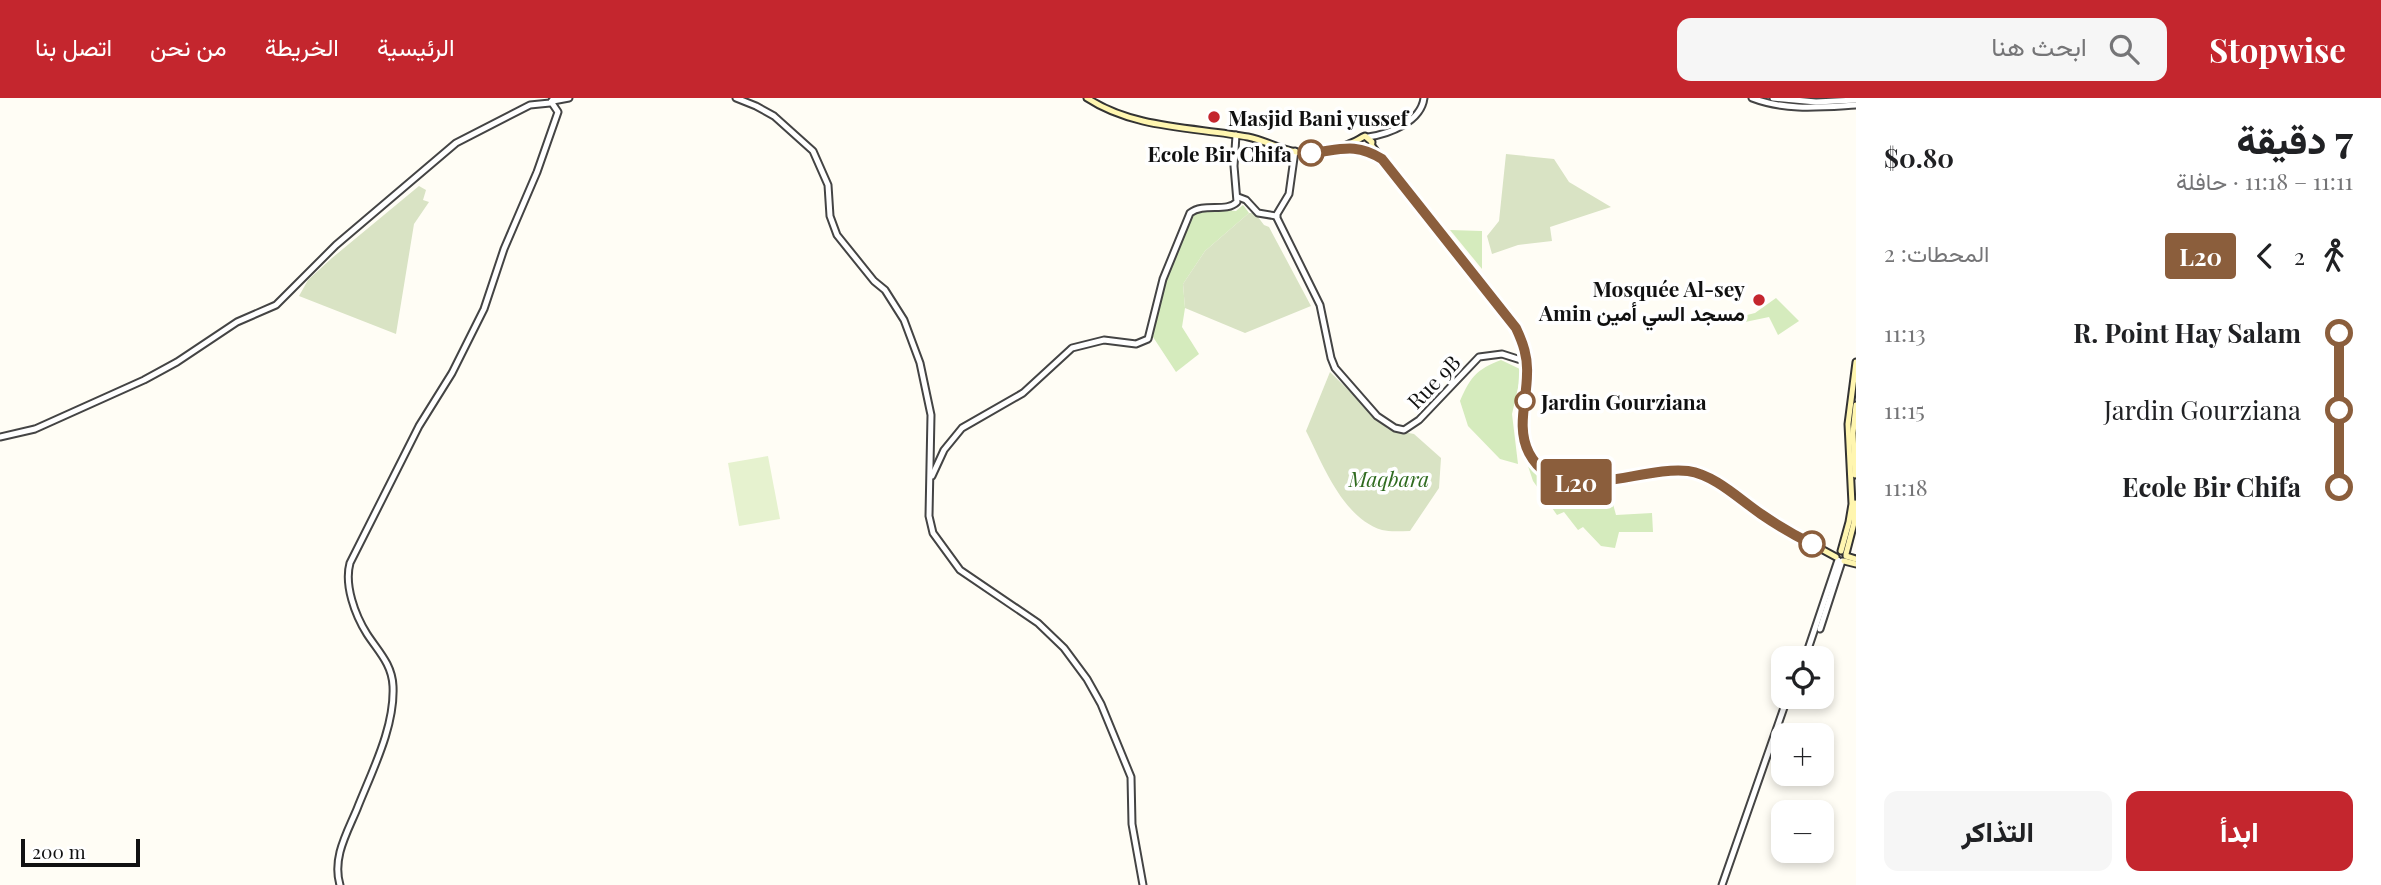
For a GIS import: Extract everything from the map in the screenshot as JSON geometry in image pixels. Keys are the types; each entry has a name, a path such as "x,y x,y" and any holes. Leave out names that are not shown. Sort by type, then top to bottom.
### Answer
{"main road":[{"path":"1087,98 1110,110 1133,117 1181,129 1236,135 1295,151 1311,153 1369,145"},
{"path":"1343,147 1358,141 1362,136 1516,328 1527,362 1523,422 1525,444 1535,463 1560,479 1578,482 1690,471 1716,483 1777,525 1856,564"},
{"path":"1358,141 1358,147 1369,145"},
{"path":"1841,557 1852,504 1848,424 1856,362"},
{"path":"1841,557 1855,515 1853,433 1856,405"},
{"path":"1841,557 1856,559"}],"street":[{"path":"0,437 35,429 144,380 177,362 236,322 276,305 336,245 456,143 523,108 569,98"},
{"path":"736,98 774,116 813,151 828,185 830,216 837,235 874,281 885,290 904,320 920,363 930,411 930,526 948,556 972,579 1026,613 1046,630 1076,663 1101,704 1131,777 1132,824 1143,885"},
{"path":"1369,145 1377,135 1415,117 1423,107 1424,98"},
{"path":"1752,98 1784,107 1856,106"},
{"path":"1773,98 1805,101 1856,100"},
{"path":"340,885 337,872 340,850 382,744 393,694 388,665 358,616 348,581 350,563 419,426 452,373 484,309 504,249 537,172 558,112 550,100"},
{"path":"930,481 944,450 962,428 1023,393 1072,348 1104,340 1136,344 1148,339 1162,280 1190,213 1200,207 1233,206 1237,202 1234,173 1236,135"},
{"path":"1238,197 1246,200 1259,214 1276,216 1289,194 1295,151"},
{"name":"Rue 9B","path":"1276,216 1320,305 1335,368 1374,413 1395,428 1404,430 1419,420 1481,356 1502,354 1527,362"},
{"path":"1810,646 1841,557"},
{"path":"1722,885 1783,709"}],"green space":[{"path":"1506,154 1554,159 1569,182 1611,207 1550,227 1552,241 1518,245 1492,254 1487,236 1499,221"},
{"path":"419,186 426,190 423,200 429,202 414,224 396,334 299,296 308,280 332,258"},
{"path":"1243,205 1249,213 1205,251 1183,284 1185,308 1182,327 1199,354 1176,372 1153,337 1162,285 1187,221 1202,208 1236,211"},
{"path":"1249,213 1255,213 1264,225 1269,227 1311,306 1245,333 1185,308 1183,284 1205,251"},
{"path":"1450,230 1482,231 1482,269"},
{"path":"1776,298 1799,321 1778,335 1769,317 1745,322 1743,316 1755,313"},
{"name":"Jardin Gourziana","path":"1501,360 1522,370 1512,414 1518,464 1500,459 1468,426 1460,401 1475,375"},
{"name":"Maqbara","path":"1330,372 1388,429 1414,434 1441,458 1439,488 1410,531 1382,530 1368,524 1345,502 1320,459 1306,431"},
{"path":"768,456 780,519 739,526 728,463"},
{"path":"1528,466 1548,481 1565,488 1608,486 1616,515 1652,513 1653,532 1619,532 1615,548 1601,546 1583,527 1578,530 1564,512 1557,515 1533,481"}],"bus line":[{"name":"L20","path":"1311,153 1343,147 1368,151 1382,159 1516,328 1527,362 1523,422 1525,444 1532,459 1543,470 1553,477 1571,482 1690,471 1716,483 1777,525 1812,544"}],"place":[{"name":"Masjid Bani yussef","path":"1214,117"},
{"name":"Ecole Bir Chifa","path":"1311,153"},
{"name":"Mosquée Al-sey Amin مسجد السي أمين","path":"1759,300"},
{"name":"Jardin Gourziana","path":"1525,401"}]}
